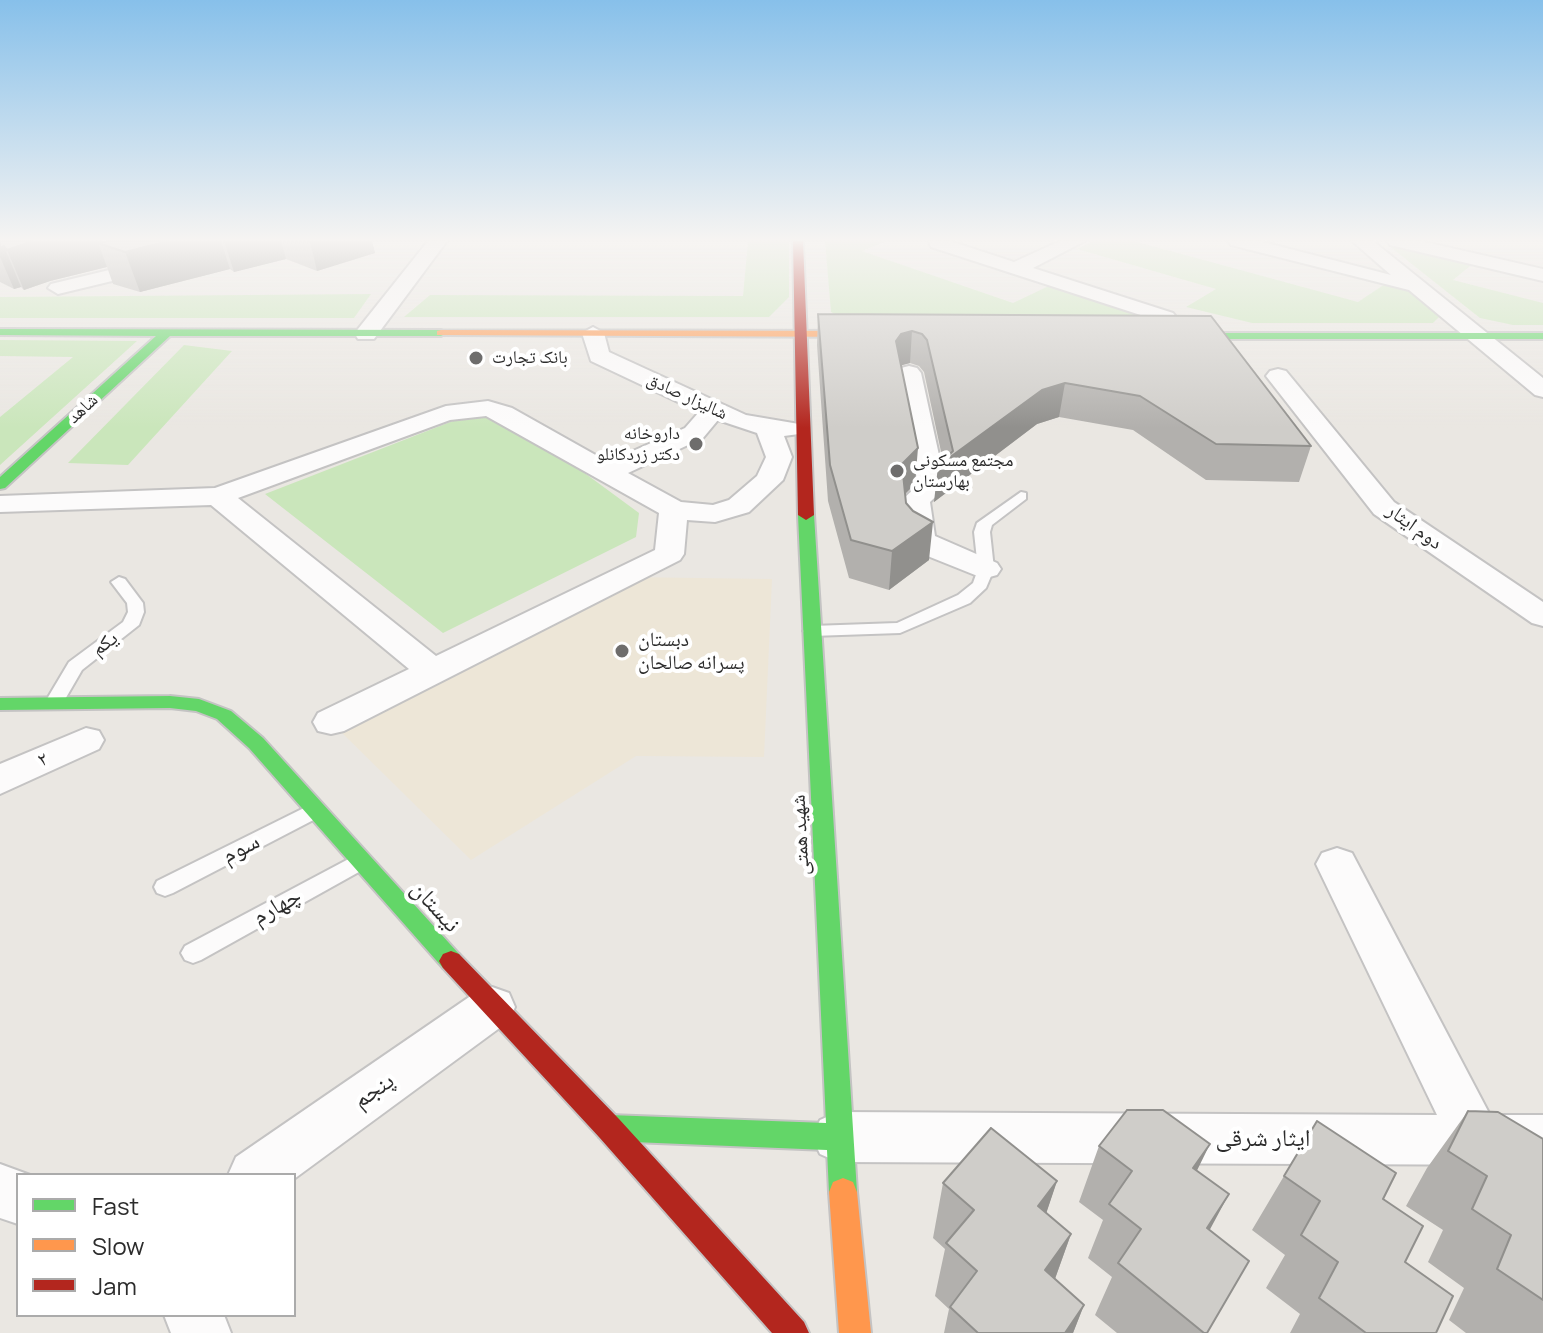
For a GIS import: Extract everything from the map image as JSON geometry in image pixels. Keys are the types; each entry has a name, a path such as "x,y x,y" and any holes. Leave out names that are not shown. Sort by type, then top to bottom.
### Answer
{"main road":[{"name":"شهید همتی","path":"799,303 802,429 838,1137 855,1333"},
{"path":"0,332 895,334"},
{"name":"شاهد","path":"0,485 166,333"},
{"path":"1149,336 1543,336"},
{"name":"نيستان","path":"0,704 170,702 199,705 224,715 256,743 492,1007 609,1128 793,1333"},
{"path":"609,1128 838,1137"}],"street":[{"path":"366,334 390,303"},
{"path":"1124,303 1166,317 1181,336"},
{"path":"1437,303 1543,390"},
{"name":"شالیزار صادق","path":"593,333 599,356 714,410 768,428 802,429"},
{"path":"909,373 932,487 916,500 921,540 986,569"},
{"name":"دوم ایثار","path":"1278,376 1384,508 1543,616"},
{"path":"0,504 218,496 432,418 468,409 488,408 503,413 674,510 715,514 739,506 769,480 779,457 768,428"},
{"path":"607,472 694,433 714,410"},
{"path":"218,496 434,672"},
{"path":"331,722 669,554 674,510"},
{"name":"۲","path":"0,780 86,740"},
{"path":"1337,864 1476,1140"},
{"name":"پنجم","path":"258,1173 492,1007"},
{"name":"ایثار شرقی","path":"838,1137 1543,1140"}],"lane":[{"path":"812,631 900,628 964,599 980,585 986,569 982,532 985,523 1021,496"},
{"name":"یکم","path":"53,704 75,666 117,638 130,625 136,612 135,603 119,582"},
{"name":"سوم","path":"165,887 316,810"},
{"name":"چهارم","path":"193,953 361,860"}],"shaded area":[{"name":"دبستان پسرانه صالحان","path":"624,577 772,579 764,757 636,756 471,860 331,722"}],"green space":[{"path":"0,303 364,303 354,318 0,318"},
{"path":"420,303 783,303 769,317 404,317"},
{"path":"830,303 1111,303 1141,313 1132,323 845,319 831,312"},
{"path":"1192,303 1428,303 1441,315 1433,323 1252,323 1186,307"},
{"path":"1461,303 1543,303 1543,325 1513,325 1480,318"},
{"path":"0,340 137,341 0,465 0,417 73,357 0,356"},
{"path":"184,345 232,351 128,465 68,463"},
{"path":"503,413 639,513 636,537 443,633 265,494 458,419"}],"building":[{"name":"مجتمع مسکونی بهارستان","path":"818,314 1211,316 1311,446 1216,444 1140,396 1065,383 1042,390 938,466 953,451 927,340 922,334 912,331 901,334 896,341 918,448 902,464 906,503 913,511 933,522 892,551 851,540 830,465"},
{"path":"1127,1110 1163,1110 1210,1144 1193,1168 1229,1194 1207,1228 1249,1261 1207,1333 1118,1263 1141,1229 1109,1204 1132,1171 1099,1146"},
{"path":"1468,1111 1498,1112 1543,1139 1543,1300 1497,1269 1511,1235 1472,1209 1487,1176 1448,1151"},
{"path":"1317,1121 1396,1173 1383,1199 1423,1226 1405,1262 1453,1296 1436,1333 1366,1333 1319,1298 1338,1262 1301,1235 1320,1201 1284,1176"},
{"path":"991,1128 1057,1181 1038,1206 1071,1234 1045,1270 1084,1305 1065,1333 978,1333 950,1307 977,1271 946,1243 974,1210 943,1183"}],"traffic: fast":[{"path":"0,332 441,333"},
{"path":"0,485 166,333"},
{"path":"1166,336 1543,336"},
{"path":"806,515 843,1192"},
{"path":"0,704 170,702 199,705 224,715 256,743 451,961"},
{"path":"609,1128 838,1137"}],"traffic: slow":[{"path":"441,333 878,334"},
{"path":"843,1192 855,1333"}],"traffic: jam":[{"path":"800,303 806,515"},
{"path":"451,961 609,1128 793,1333"}],"place":[{"name":"بانک تجارت","path":"476,358"},
{"name":"داروخانه دکتر زردکانلو","path":"696,444"},
{"name":"مجتمع مسکونی بهارستان","path":"897,471"},
{"name":"دبستان پسرانه صالحان","path":"622,651"}]}
